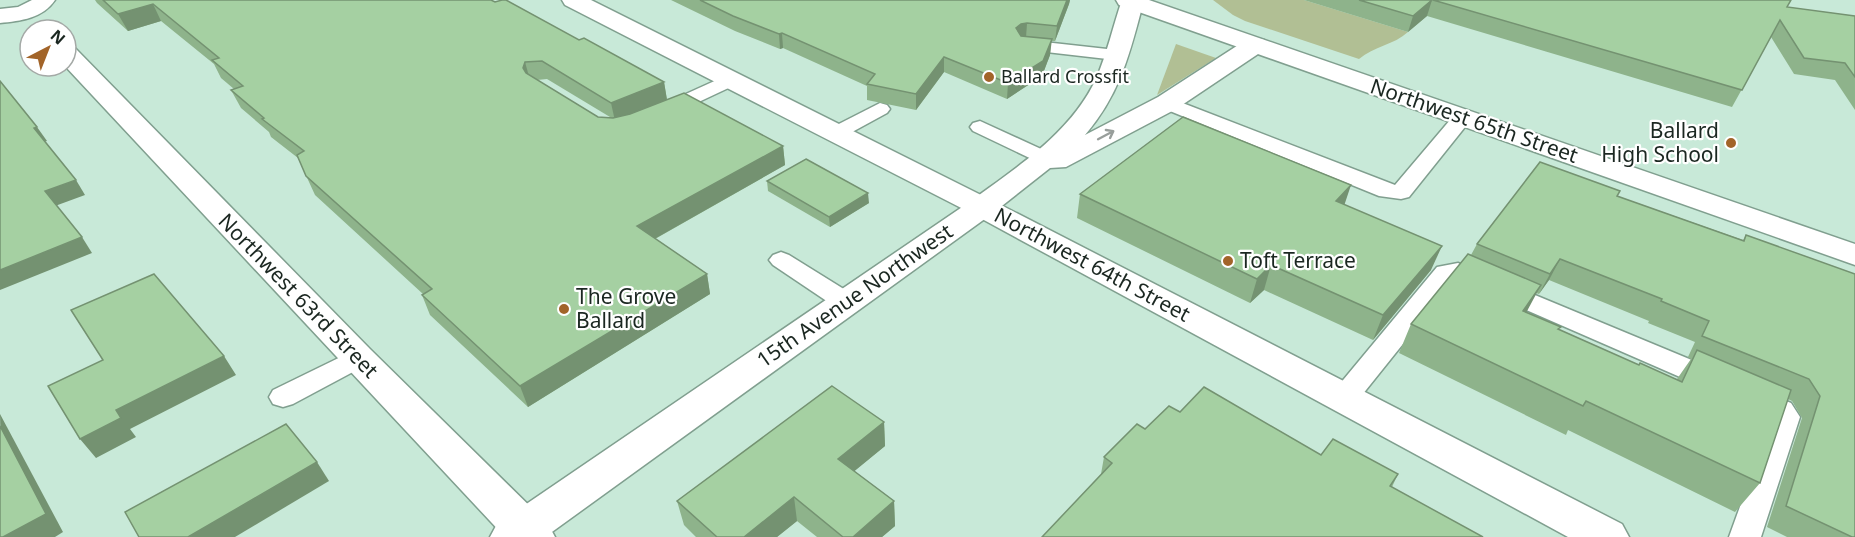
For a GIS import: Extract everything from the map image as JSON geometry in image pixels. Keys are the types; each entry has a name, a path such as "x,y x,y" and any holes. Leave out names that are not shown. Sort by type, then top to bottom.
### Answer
{"street":[{"path":"0,2 6,0"},
{"name":"Northwest 64th Street","path":"573,0 982,207 1607,537"},
{"name":"Northwest 65th Street","path":"1131,1 1855,255"},
{"name":"15th Avenue Northwest","path":"523,534 982,207 1045,158 1069,136 1092,107 1108,81 1131,1"},
{"path":"0,16 35,6"},
{"path":"1017,180 1167,103 1256,45"},
{"name":"Northwest 63rd Street","path":"78,66 523,534"}],"lane":[{"path":"1026,45 1116,55"},
{"path":"646,119 730,80"},
{"path":"1167,103 1388,191 1401,192 1463,117"},
{"path":"836,133 880,109"},
{"path":"980,127 1045,158"},
{"path":"781,260 846,302"},
{"path":"1344,398 1446,272 1458,271 1781,410 1786,417 1745,537"},
{"path":"283,397 357,358"}],"green space":[{"path":"1213,0 1304,0 1408,32 1359,59 1245,21"},
{"path":"1176,44 1216,58 1157,95"}],"building":[{"path":"103,0 491,0 495,2 506,0 579,40 584,38 664,82 611,103 542,61 525,62 523,68 526,73 598,117 613,118 630,114 684,93 783,146 637,226 707,274 520,386 422,295 432,289 306,176 297,155 304,151 262,119 264,118 231,90 243,86 212,60 219,58 153,4 118,14"},
{"path":"700,0 1067,0 1057,26 1027,23 1016,28 1021,36 1052,39 1043,61 1008,83 944,57 916,94 867,84 875,74 782,33 779,34 733,16"},
{"path":"1359,0 1432,0 1413,16"},
{"path":"1433,0 1791,0 1787,7 1855,16 1855,77 1845,63 1804,58 1780,20 1742,90"},
{"path":"0,81 76,180 45,191 82,237 0,270"},
{"path":"1183,117 1351,185 1336,201 1442,246 1383,315 1271,265 1257,279 1080,194"},
{"path":"806,159 868,193 829,217 767,181"},
{"path":"1540,162 1620,191 1617,196 1744,241 1746,235 1855,274 1855,537 1786,506 1820,396 1809,379 1702,336 1709,321 1661,301 1662,299 1560,259 1550,274 1477,244"},
{"path":"1468,254 1541,285 1523,311 1639,365 1640,363 1682,382 1697,350 1791,390 1760,483 1586,401 1583,406 1411,324"},
{"path":"154,274 224,356 116,410 121,418 80,439 48,386 103,360 71,310"},
{"path":"832,386 884,422 838,459 894,501 853,537 843,537 794,497 744,537 717,537 677,501"},
{"path":"1204,387 1321,455 1333,439 1398,474 1390,486 1483,537 1042,537 1112,463 1104,457 1137,424 1145,429 1169,406 1180,412"},
{"path":"286,424 317,462 188,537 139,537 125,512"},
{"path":"0,426 46,514 3,537 0,537"}],"place":[{"name":"Ballard Crossfit","path":"989,77"},
{"name":"Ballard High School","path":"1731,143"},
{"name":"Toft Terrace","path":"1228,261"},
{"name":"The Grove Ballard","path":"564,309"}]}
